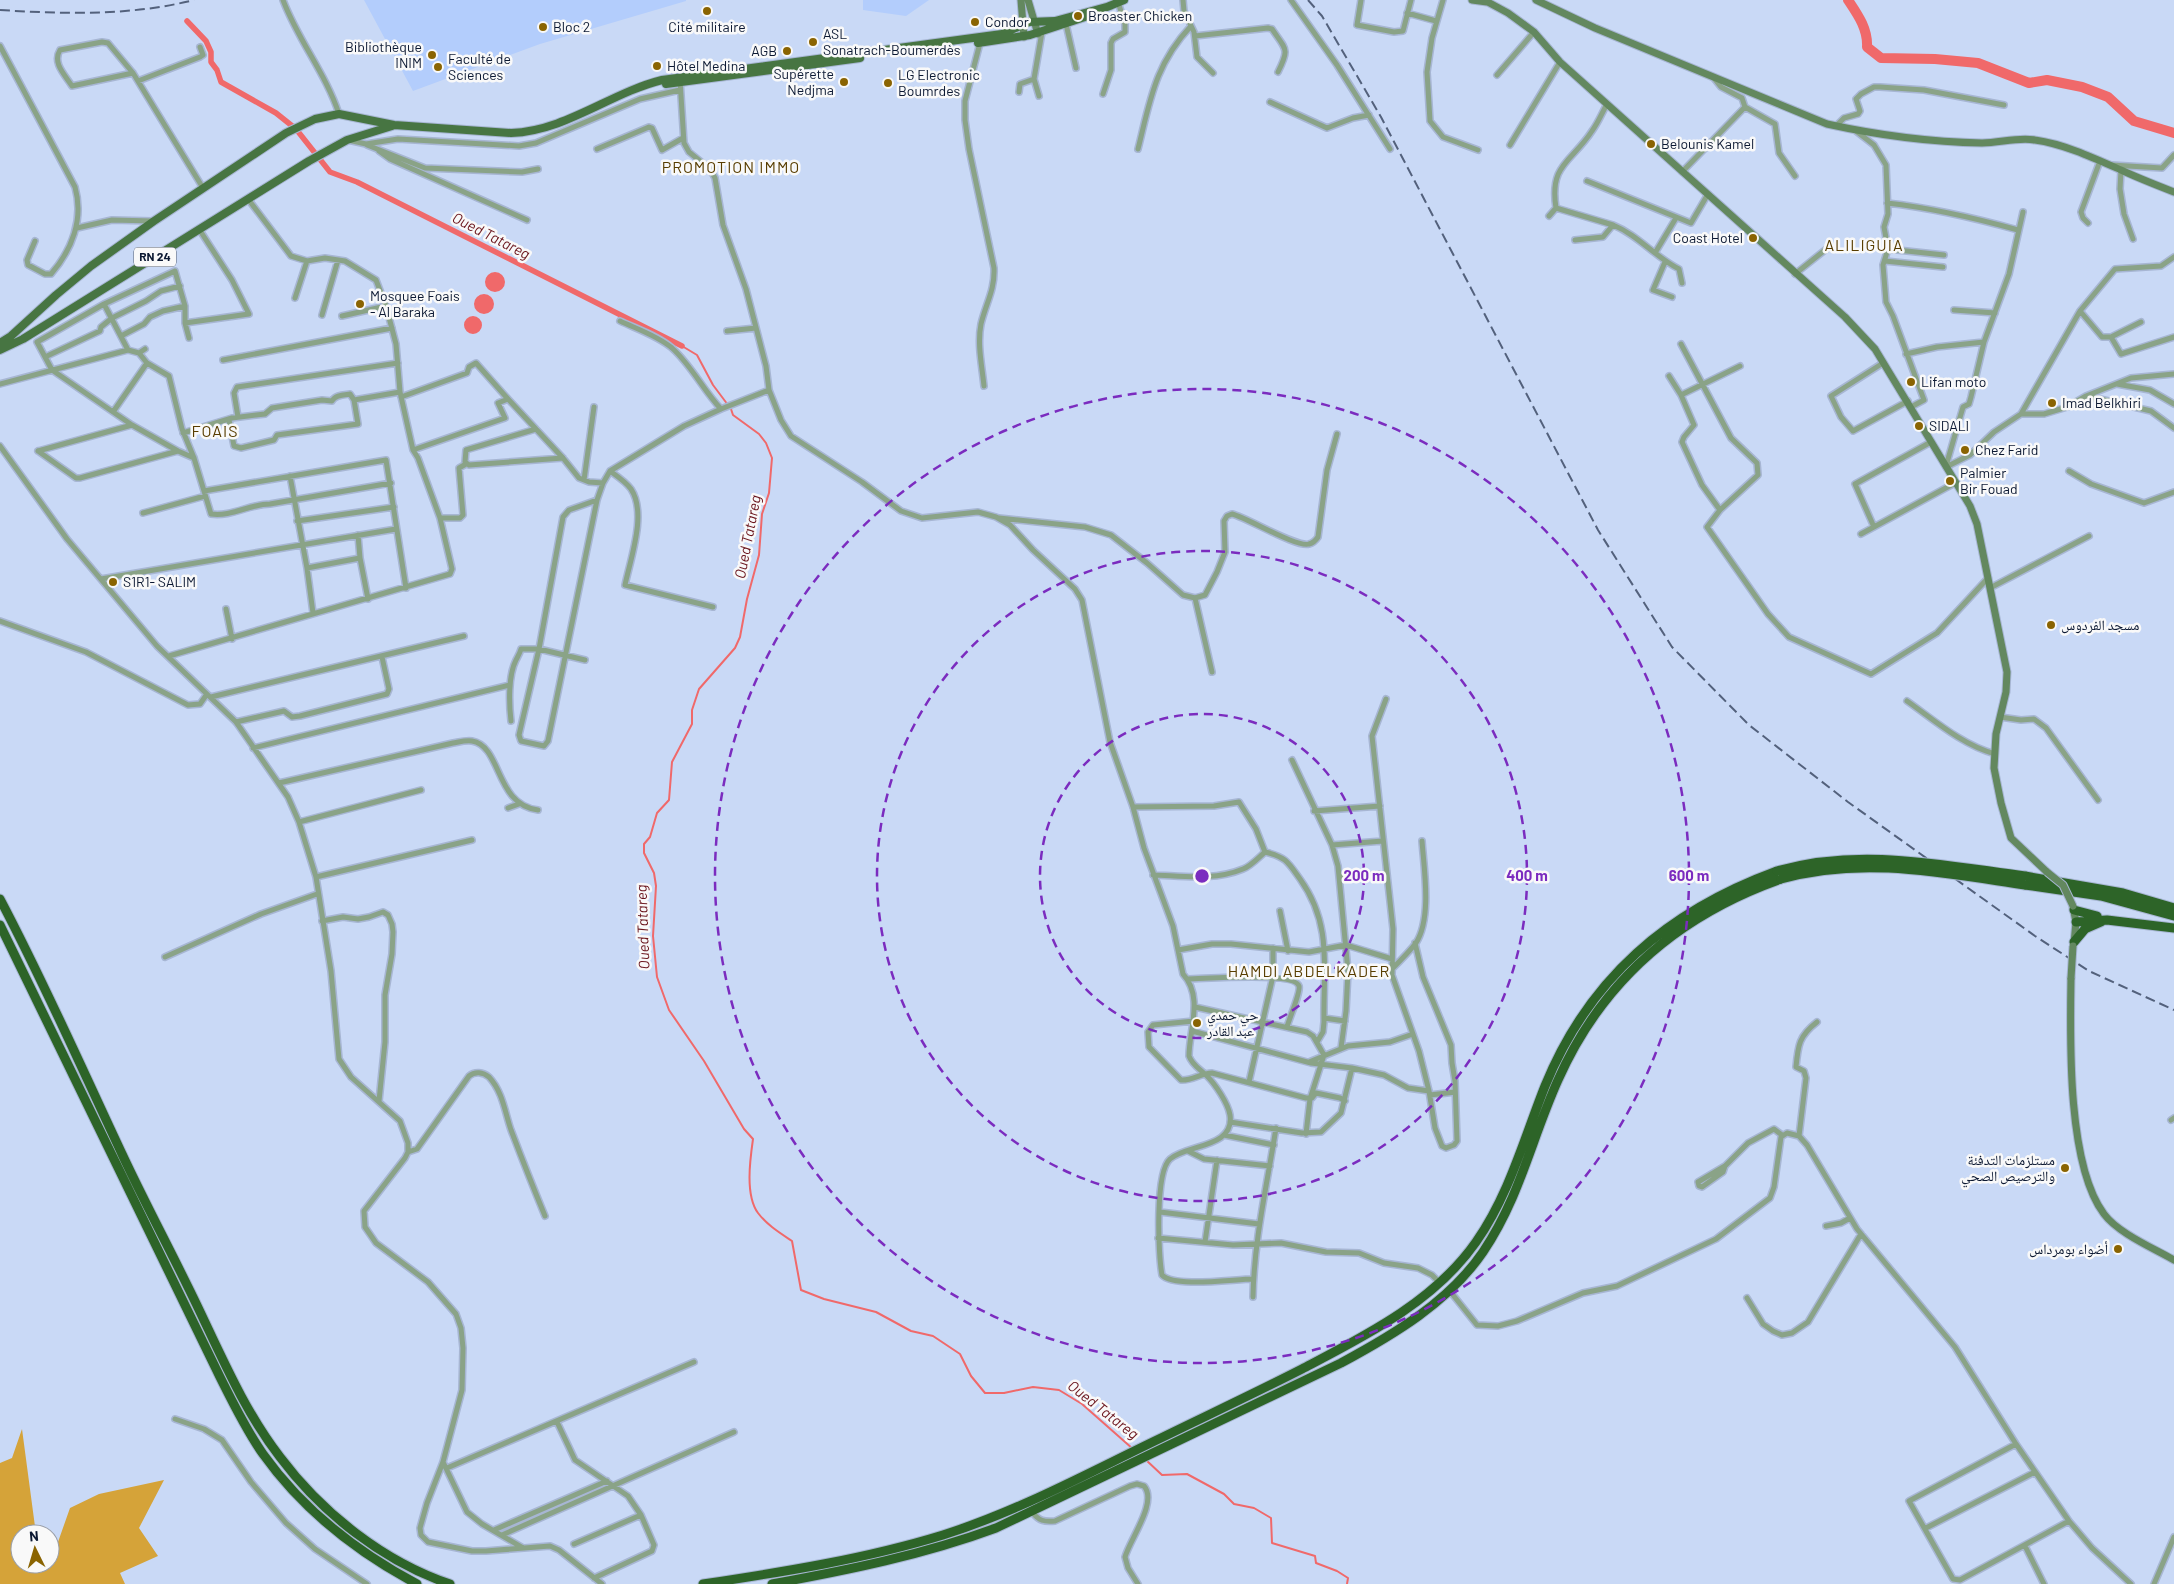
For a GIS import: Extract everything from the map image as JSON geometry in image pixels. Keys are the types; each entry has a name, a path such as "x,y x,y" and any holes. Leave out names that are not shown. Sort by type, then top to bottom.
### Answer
{"highway":[{"path":"703,1584 764,1575 892,1549 946,1534 1005,1512 1345,1347 1407,1308 1440,1283 1476,1242 1507,1185 1556,1062 1584,1013 1607,982 1640,949 1682,917 1724,892 1823,861 1870,858 1919,862 2025,880 2101,896 2174,916"},
{"path":"772,1584 880,1563 946,1546 996,1528 1376,1344 1425,1311 1449,1290 1482,1253 1508,1211 1557,1081 1581,1036 1618,984 1655,948 1697,919 1779,875"},
{"path":"2025,880 2123,892 2174,908"},
{"path":"0,899 123,1157 238,1388 266,1437 298,1479 326,1507 351,1528 381,1550 413,1569 450,1584"},
{"path":"2074,908 2091,915 2142,922 2148,918 2149,908"},
{"path":"2076,922 2107,920 2174,928"},
{"path":"2074,944 2085,929 2107,920"},
{"path":"0,925 32,987 120,1173 250,1434 263,1455 324,1522 351,1544 417,1584"}],"main road":[{"path":"1021,0 1024,37"},
{"path":"1028,0 1040,33"},
{"path":"1472,0 1491,2 1534,32 1560,62 1708,194 1844,318 1875,349 1970,506 1977,524 2007,672 2006,692 1996,734 1994,768 2001,802 2011,838 2047,872 2064,885 2074,908 2076,922 2071,978 2070,1044 2080,1155 2090,1188 2104,1215 2120,1228 2174,1260"},
{"path":"1536,0 1595,28 1800,114 1836,126 1855,131 1984,143 2034,139 2049,142 2100,161 2174,192"},
{"name":"RN 24","path":"680,83 1024,37 1066,24 1117,3"},
{"name":"RN 24","path":"0,343 16,332 72,281 154,221 304,123 339,114 394,125 511,133 530,132 561,123 618,96 680,83 1007,33 1023,24 1035,21 1059,20 1117,3"},
{"name":"RN 24","path":"0,350 23,339 309,161 347,140 394,125"}],"street":[{"path":"283,0 303,44 330,91 339,114"},
{"path":"1183,0 1184,11 1195,36 1197,57 1213,73"},
{"path":"1291,0 1337,65 1390,149"},
{"path":"1361,0 1357,25 1394,32 1402,31 1410,0"},
{"path":"1443,0 1436,21 1427,72 1430,122 1443,137 1478,150"},
{"path":"1103,94 1112,70 1111,43 1113,39 1125,32 1125,24 1117,3"},
{"path":"1407,13 1436,21"},
{"path":"1066,24 1076,68"},
{"path":"1138,149 1158,72 1180,38 1191,26"},
{"path":"1195,36 1265,28 1272,29 1286,51 1278,72"},
{"path":"1497,76 1534,32"},
{"path":"1039,96 1034,79 1040,33"},
{"path":"133,73 72,86 56,61 56,56 60,50 102,42 108,43 133,73 203,188"},
{"path":"980,43 966,101 966,120 969,149 994,268 994,284 981,326 979,345 984,386"},
{"path":"0,46 75,187 80,209 77,228 58,264 49,274 28,265 27,260 35,241"},
{"path":"138,81 200,57 202,55 200,47"},
{"path":"1510,146 1560,62"},
{"path":"1712,77 1721,87 1742,98 1745,107 1775,124 1781,158 1795,176"},
{"path":"1019,92 1020,84 1034,79"},
{"path":"366,144 398,139 519,146 536,144 680,83 683,138 689,152 710,169 715,178 723,225 746,289 766,366 768,390 781,420 792,436 862,482 900,510 922,518 978,512 996,517 1085,527 1111,535 1147,563 1183,595 1194,598 1206,594 1217,572 1225,552 1224,521 1227,516 1232,514 1306,545 1315,541 1318,537 1327,470 1337,434"},
{"path":"1836,126 1844,118 1858,114 1860,111 1856,99 1874,87 1924,90 2004,105"},
{"path":"1270,102 1327,128 1353,118 1369,115"},
{"path":"1556,208 1553,190 1561,166 1592,132 1607,104"},
{"path":"1682,172 1745,107"},
{"path":"597,149 649,127 652,128 662,150 683,138"},
{"path":"1855,131 1874,145 1886,165 1888,214 1884,227 1888,249 1883,265 1886,302 1924,400 1909,404 1853,431 1841,417 1831,396 1883,364"},
{"path":"347,140 366,144 425,168 516,172 538,169"},
{"path":"377,149 390,159 527,220"},
{"path":"2110,165 2162,168 2174,155"},
{"path":"2088,223 2083,218 2081,212 2100,161"},
{"path":"2121,170 2120,190 2124,214 2134,239"},
{"path":"1587,181 1648,204 1691,223 1708,194"},
{"path":"170,656 232,640 313,613 406,588 450,574 452,569 440,518 418,458 413,450 400,395 398,363 392,328 376,280 354,265 338,260 325,258 307,261 291,256 248,199"},
{"path":"1888,203 1923,207 1971,217 2018,230"},
{"path":"1549,216 1556,208"},
{"path":"1556,208 1626,230 1665,262 1679,268 1682,283"},
{"path":"1946,467 1963,407 1969,404 1984,342 2009,274 2018,230 2024,212"},
{"path":"1655,254 1676,218"},
{"path":"77,228 112,220 154,221"},
{"path":"1575,240 1604,237 1612,225"},
{"path":"185,323 249,314 232,280 200,229"},
{"path":"1795,274 1830,246"},
{"path":"1888,249 1944,255"},
{"path":"1946,467 1970,455 1994,432 2021,414 2080,310 2115,268 2161,266 2174,258"},
{"path":"322,315 338,260"},
{"path":"295,298 307,261"},
{"path":"1665,262 1653,290 1672,297"},
{"path":"1885,262 1943,267"},
{"path":"189,338 185,323 185,306 175,271 104,304 37,342 52,370 132,425 178,452 194,458"},
{"path":"45,357 100,330 112,318 161,292 180,286"},
{"path":"104,304 128,350"},
{"path":"121,336 144,324 150,317 163,311 185,306"},
{"path":"342,316 386,306"},
{"path":"1954,310 1996,312"},
{"path":"2080,310 2102,337 2111,337 2141,322"},
{"path":"620,321 671,347 686,363 710,398 721,409"},
{"path":"222,360 392,328"},
{"path":"727,331 756,328"},
{"path":"2111,337 2121,354 2174,337"},
{"path":"1906,354 1938,347 1984,342"},
{"path":"1681,344 1731,438 1757,463 1758,475 1720,510 1707,528 1768,614 1789,636 1872,674 1937,633 1988,578"},
{"path":"0,384 128,350 142,351 147,363 169,376 184,433 194,458 210,513 213,515 244,511 258,504 270,504 390,483"},
{"path":"113,412 147,363"},
{"path":"238,417 234,393 237,386 398,363"},
{"path":"354,400 400,395 467,373 469,367 476,363 579,478 603,483"},
{"path":"1681,395 1740,366"},
{"path":"2021,414 2044,414 2067,407 2086,396 2131,378 2174,374"},
{"path":"1669,376 1681,395 1694,425 1682,442 1702,485 1720,510"},
{"path":"2114,384 2150,390 2174,404"},
{"path":"597,500 570,510 564,516 539,649 519,735 521,741 544,746 547,744 597,500 610,471 684,426 768,390"},
{"path":"184,433 238,417 265,414 272,408 322,400 332,401 335,397 350,394 354,400 358,424 277,435 274,440 240,448 234,446 229,420"},
{"path":"2086,396 2151,411 2174,428"},
{"path":"413,450 504,418 498,403 508,399"},
{"path":"584,480 594,407"},
{"path":"132,425 38,451 76,478 178,452"},
{"path":"466,464 464,456 466,450 536,429"},
{"path":"1874,527 1855,484 1930,442"},
{"path":"0,446 67,539 157,646 170,656 236,722 279,783 299,822 316,877 317,894 331,971 339,1059 351,1077 395,1115 403,1127 408,1142 408,1152 405,1158 364,1212 365,1227 376,1243 428,1282 460,1321 464,1380 443,1462 427,1503 420,1528 424,1539 437,1544 472,1551 524,1549 545,1546 558,1550 602,1584"},
{"path":"440,518 460,518 463,515 459,468 466,464 563,458"},
{"path":"143,513 205,493 386,460 406,588"},
{"path":"610,471 630,487 638,502 638,520 625,585 713,606"},
{"path":"2069,471 2091,484 2144,503 2174,492"},
{"path":"290,476 307,568 313,613"},
{"path":"1861,534 1955,483"},
{"path":"297,521 394,507"},
{"path":"996,517 1010,525 1033,550 1075,589 1082,600 1110,742 1133,807 1153,874 1173,926 1184,974 1188,979 1195,1007 1190,1061 1210,1076 1249,1082 1312,1097"},
{"path":"101,579 396,529"},
{"path":"358,534 360,558 368,599"},
{"path":"1990,588 2089,536"},
{"path":"307,568 360,558"},
{"path":"1194,598 1212,672"},
{"path":"226,609 232,640"},
{"path":"0,621 86,652 188,705 200,704 209,695 382,657 464,636"},
{"path":"511,721 509,706 510,685 516,660 521,649 539,649 585,660"},
{"path":"236,722 284,711 292,717 300,716 387,694 389,689 382,657"},
{"path":"253,748 510,685"},
{"path":"1386,699 1372,736 1393,929 1392,970 1396,991 1413,1034 1429,1093 1435,1128 1442,1146 1446,1148 1454,1145 1456,1142 1455,1092 1450,1040 1423,977 1415,943"},
{"path":"1906,701 1964,741 1982,751 1995,754"},
{"path":"2000,717 2021,720 2034,719 2046,728 2098,800"},
{"path":"279,783 453,743 473,741 488,750 501,779 519,804 529,809 538,810"},
{"path":"1292,760 1314,811 1332,845 1340,877 1346,945 1347,989 1341,1048"},
{"path":"299,822 420,790"},
{"path":"1133,807 1214,806 1239,802 1256,829 1265,852"},
{"path":"508,808 519,804"},
{"path":"1314,811 1380,806"},
{"path":"316,877 472,840"},
{"path":"1332,845 1383,841"},
{"path":"1392,970 1415,943 1421,930 1425,907 1422,841"},
{"path":"1153,874 1199,878 1220,875 1244,869 1265,852"},
{"path":"1265,852 1280,856 1285,860 1309,891 1320,915 1325,950 1324,1018 1323,1032 1317,1042"},
{"path":"1340,877 1386,874"},
{"path":"165,957 261,914 317,894"},
{"path":"1280,911 1288,951"},
{"path":"322,921 343,916 358,919 383,912 388,916 392,924 392,954 385,995 385,1042 380,1101"},
{"path":"1178,950 1212,944 1309,952 1346,945 1392,959"},
{"path":"1249,1082 1273,976 1273,948"},
{"path":"1188,979 1273,976 1292,980 1298,984 1299,992 1287,1027"},
{"path":"1195,1007 1307,1032 1317,1042 1324,1055"},
{"path":"1324,1018 1345,1021"},
{"path":"1194,1022 1150,1026 1148,1043 1154,1053 1179,1079 1188,1080 1204,1073"},
{"path":"1799,1136 1806,1078 1804,1071 1796,1067 1798,1049 1801,1037 1817,1022"},
{"path":"1192,1030 1320,1065 1352,1068 1384,1075 1408,1088 1429,1093 1455,1092"},
{"path":"1308,1062 1341,1048 1390,1042 1413,1034"},
{"path":"1306,1134 1312,1097 1324,1055"},
{"path":"1230,1122 1316,1134 1327,1128 1338,1118 1345,1101 1352,1068"},
{"path":"408,1152 417,1149 469,1076 476,1072 485,1074 492,1080 502,1098 510,1127 545,1216"},
{"path":"1210,1076 1230,1113 1230,1122 1224,1135 1215,1141 1170,1158 1166,1166 1158,1238 1162,1275 1166,1278 1194,1282 1253,1279"},
{"path":"1312,1097 1316,1093 1340,1098 1345,1101"},
{"path":"1253,1297 1259,1224 1276,1128"},
{"path":"1725,1166 1721,1173 1702,1187 1699,1186 1698,1182 1725,1166 1752,1140 1774,1129 1782,1135"},
{"path":"1782,1135 1790,1133 1799,1136 1807,1144 1860,1234 1955,1347 2016,1444 2069,1521 2092,1548 2131,1584"},
{"path":"1224,1135 1274,1145"},
{"path":"1449,1290 1477,1325 1498,1326 1517,1321 1565,1299 1617,1286 1638,1278 1685,1252 1716,1239 1768,1200 1774,1187 1782,1135"},
{"path":"1188,1151 1201,1158 1270,1166"},
{"path":"1205,1242 1216,1160"},
{"path":"1160,1212 1259,1224"},
{"path":"1826,1226 1842,1223 1850,1218"},
{"path":"1747,1298 1763,1324 1773,1332 1782,1335 1792,1333 1808,1322 1860,1234"},
{"path":"1158,1238 1233,1245 1281,1243 1326,1252 1359,1253 1376,1260 1418,1268 1432,1275 1440,1283"},
{"path":"448,1468 694,1362"},
{"path":"175,1419 204,1429 222,1440 250,1482 286,1523 315,1548 367,1584"},
{"path":"557,1422 575,1460 626,1494 641,1515 654,1545 652,1552 594,1578"},
{"path":"502,1534 734,1432"},
{"path":"2016,1444 1911,1498 1910,1504 1926,1528 1953,1579 1956,1581 2069,1521"},
{"path":"443,1462 448,1468 464,1509 482,1524 502,1534 524,1549"},
{"path":"1926,1528 2035,1472"},
{"path":"494,1530 607,1481"},
{"path":"1032,1512 1038,1519 1045,1522 1055,1521 1130,1486 1138,1484 1144,1486 1148,1495 1147,1506 1125,1557 1128,1568 1138,1584"},
{"path":"574,1544 641,1515"},
{"path":"2154,1584 2174,1537"},
{"path":"2025,1546 2044,1584"}],"shaded area":[{"name":"Faculté de Sciences","path":"364,0 686,1 540,44 413,91"},
{"path":"863,0 929,0 906,16 863,10"},
{"path":"495,272 502,275 505,282 502,289 495,292 488,289 485,282 488,275"},
{"path":"484,294 491,297 494,304 491,311 484,314 477,311 474,304 477,297"},
{"path":"473,316 481,321 482,325 477,333 473,334 465,329 464,325 469,317"},
{"path":"22,1429 35,1524 10,1524 10,1574 60,1574 60,1536 70,1508 99,1494 164,1480 139,1528 158,1556 120,1573 125,1584 0,1584 0,1463 12,1458"}],"waterway":[{"path":"1848,0 1864,28 1867,47 1881,58 1935,59 1978,63 2029,83 2047,80 2082,87 2108,97 2134,121 2174,133"},
{"name":"Oued Tatareg","path":"187,21 206,41 211,52 211,62 217,70 221,82 276,113 296,129 330,172 357,182 682,346"},
{"name":"Oued Tatareg","path":"682,346 697,355 713,385 731,409 733,415 759,434 766,443 772,458 769,493 762,514 759,555 747,599 740,637 735,648 699,689 692,710 692,724 672,762 669,800 657,813 650,837 644,844 644,853 654,873 656,886 653,936 657,977 669,1010 704,1061 744,1129 753,1139 749,1177 751,1197 758,1213 765,1221 792,1241 801,1290 824,1299 876,1312 911,1331 933,1336 960,1354 971,1376 985,1393 1004,1393 1033,1387 1059,1390 1082,1404 1133,1449"},
{"name":"Oued Tatareg","path":"1146,1460 1162,1475 1187,1474 1224,1494 1234,1504 1254,1508 1271,1518 1272,1543 1315,1556 1316,1563 1337,1571 1348,1578 1347,1584"}],"railway":[{"path":"0,10 73,13 122,11 146,9 194,0"},
{"path":"1308,0 1322,16 1381,117 1598,530 1672,647 1749,725 1848,802 2035,936 2089,971 2174,1010"}],"place":[{"name":"Cité militaire","path":"707,11"},
{"name":"Broaster Chicken","path":"1078,16"},
{"name":"Condor","path":"975,22"},
{"name":"Bloc 2","path":"543,27"},
{"name":"ASL Sonatrach-Boumerdès","path":"813,42"},
{"name":"AGB","path":"787,51"},
{"name":"Bibliothèque INIM","path":"432,55"},
{"name":"Hôtel Medina","path":"657,66"},
{"name":"Faculté de Sciences","path":"438,67"},
{"name":"Supérette Nedjma","path":"844,82"},
{"name":"LG Electronic Boumrdes","path":"888,83"},
{"name":"Belounis Kamel","path":"1651,144"},
{"name":"Coast Hotel","path":"1753,238"},
{"name":"Mosquee Foais - Al Baraka","path":"360,304"},
{"name":"Lifan moto","path":"1911,382"},
{"name":"Imad Belkhiri","path":"2052,403"},
{"name":"SIDALI","path":"1919,426"},
{"name":"Chez Farid","path":"1965,450"},
{"name":"Palmier Bir Fouad","path":"1950,481"},
{"name":"S1R1- SALIM","path":"113,582"},
{"name":"مسجد الفردوس","path":"2051,625"},
{"name":"حي حمدي عبد القادر","path":"1197,1023"},
{"name":"مستلزمات التدفئة والترصيص الصحي","path":"2065,1168"},
{"name":"أضواء بومرداس","path":"2118,1249"}],"district":[{"name":"PROMOTION IMMO","path":"731,167"},
{"name":"ALILIGUIA","path":"1864,245"},
{"name":"FOAIS","path":"215,431"},
{"name":"HAMDI ABDELKADER","path":"1309,971"}]}
